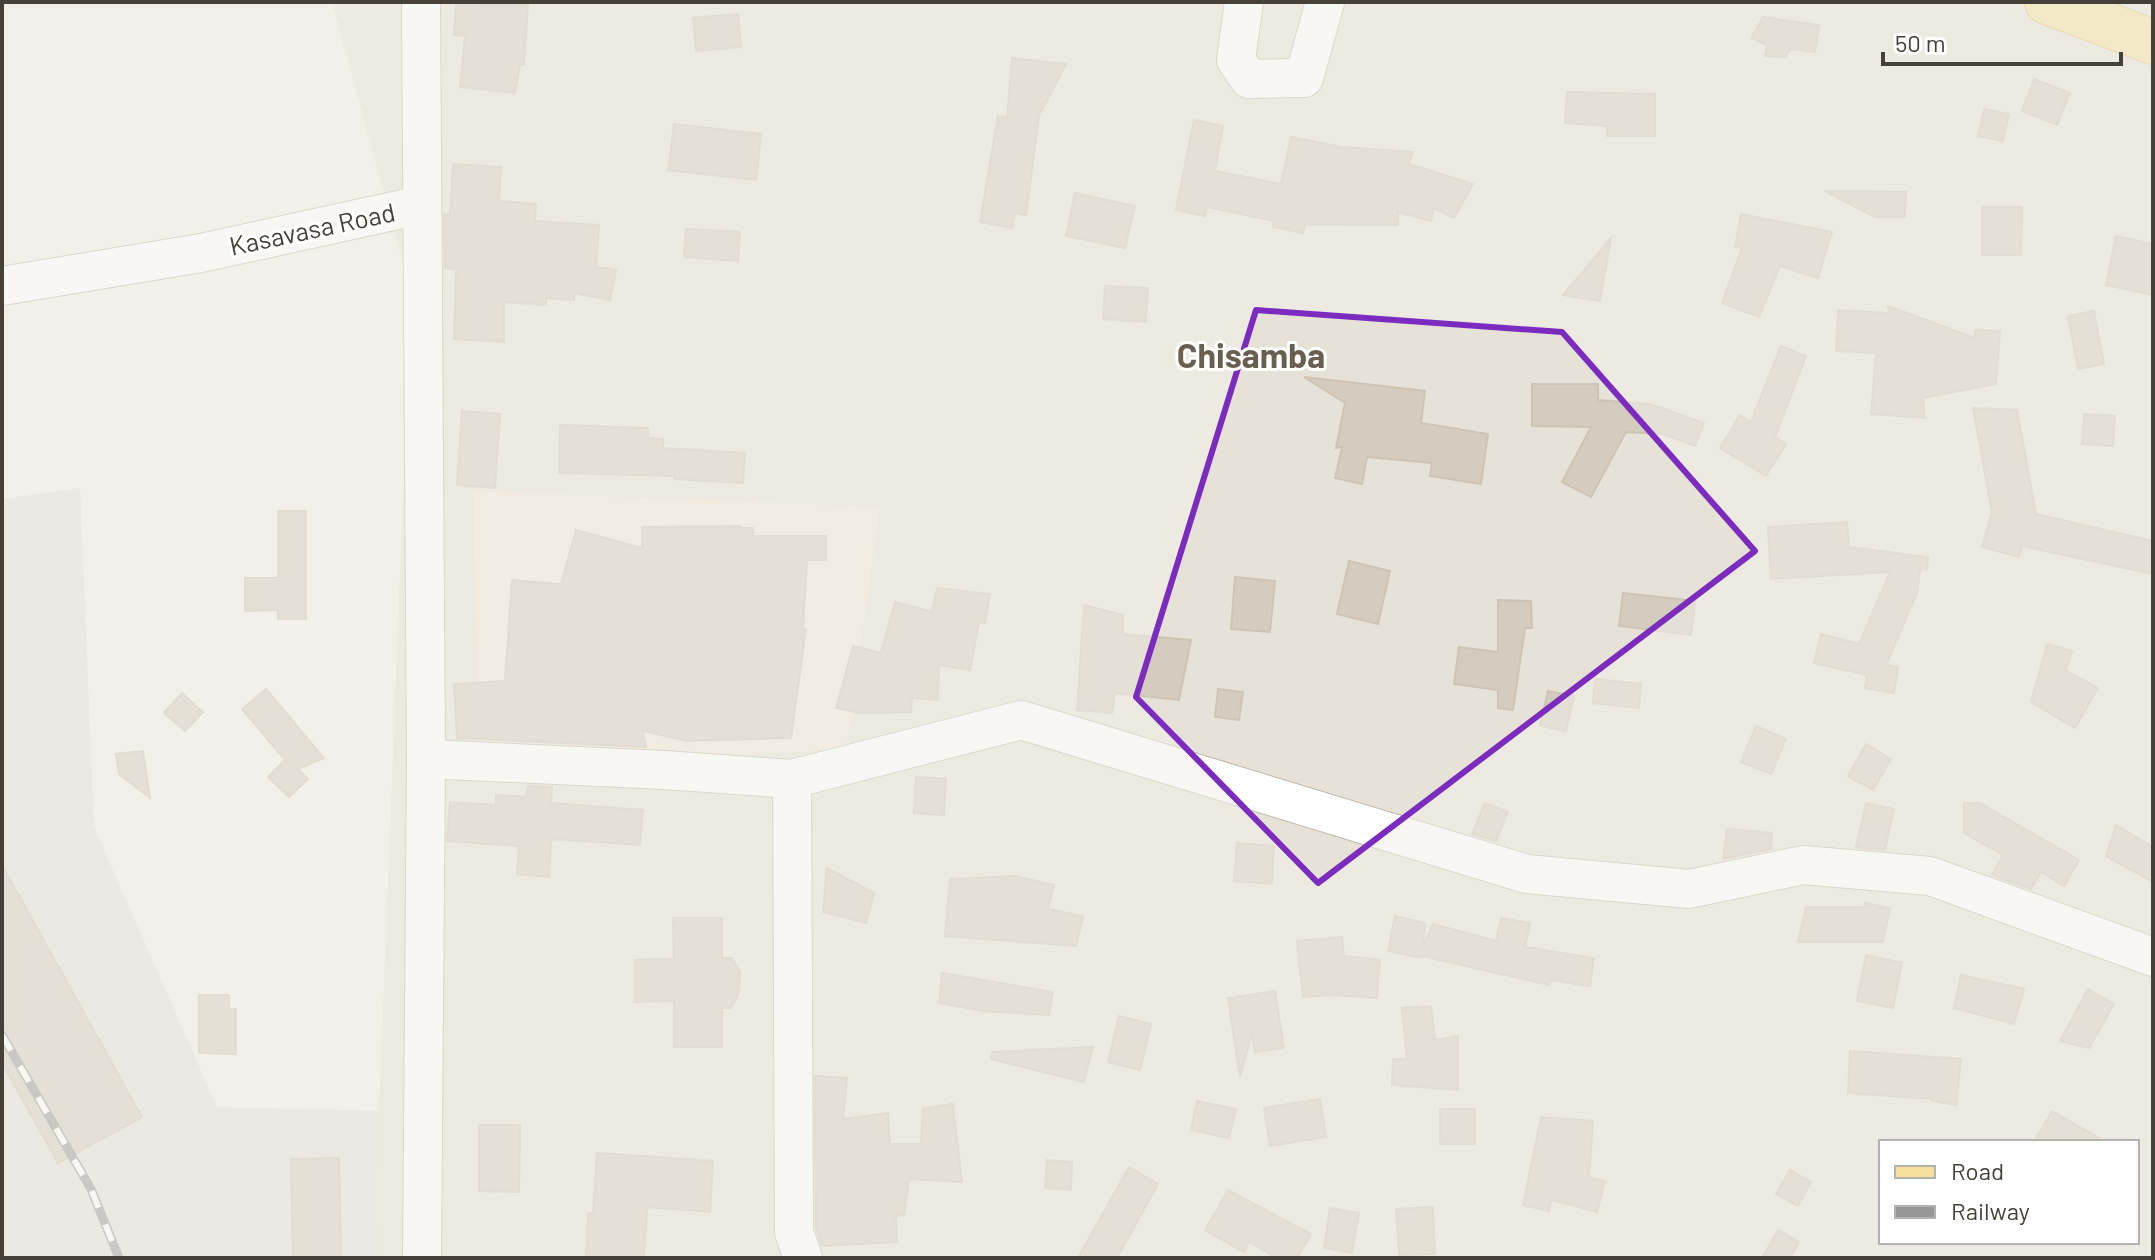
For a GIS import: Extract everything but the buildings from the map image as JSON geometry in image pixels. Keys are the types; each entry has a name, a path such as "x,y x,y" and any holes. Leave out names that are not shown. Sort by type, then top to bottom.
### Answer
{"main road":[{"path":"2047,2 2153,42"}],"street":[{"name":"Kasavasa Road","path":"2,286 201,253 421,205 421,2"},
{"path":"1244,2 1236,60 1249,79 1304,78 1325,2"},
{"path":"421,205 426,759 422,1258"},
{"path":"426,759 792,779 1021,720 1527,874 1689,889 1803,865 1930,876 2153,957"},
{"path":"792,779 794,1232 803,1258"}],"highlighted area":[{"path":"1256,310 1562,332 1755,551 1318,883 1136,697"}],"shaded area":[{"path":"332,2 2153,2 2153,1258 378,1258 379,1111 411,292"},
{"path":"80,488 94,827 217,1107 379,1111 378,1258 2,1258 2,499"},
{"path":"473,491 880,507 846,750 593,761 480,748"}],"railway":[{"path":"2,1035 91,1189 119,1258"}],"district":[{"name":"Chisamba","path":"1251,354"}]}
